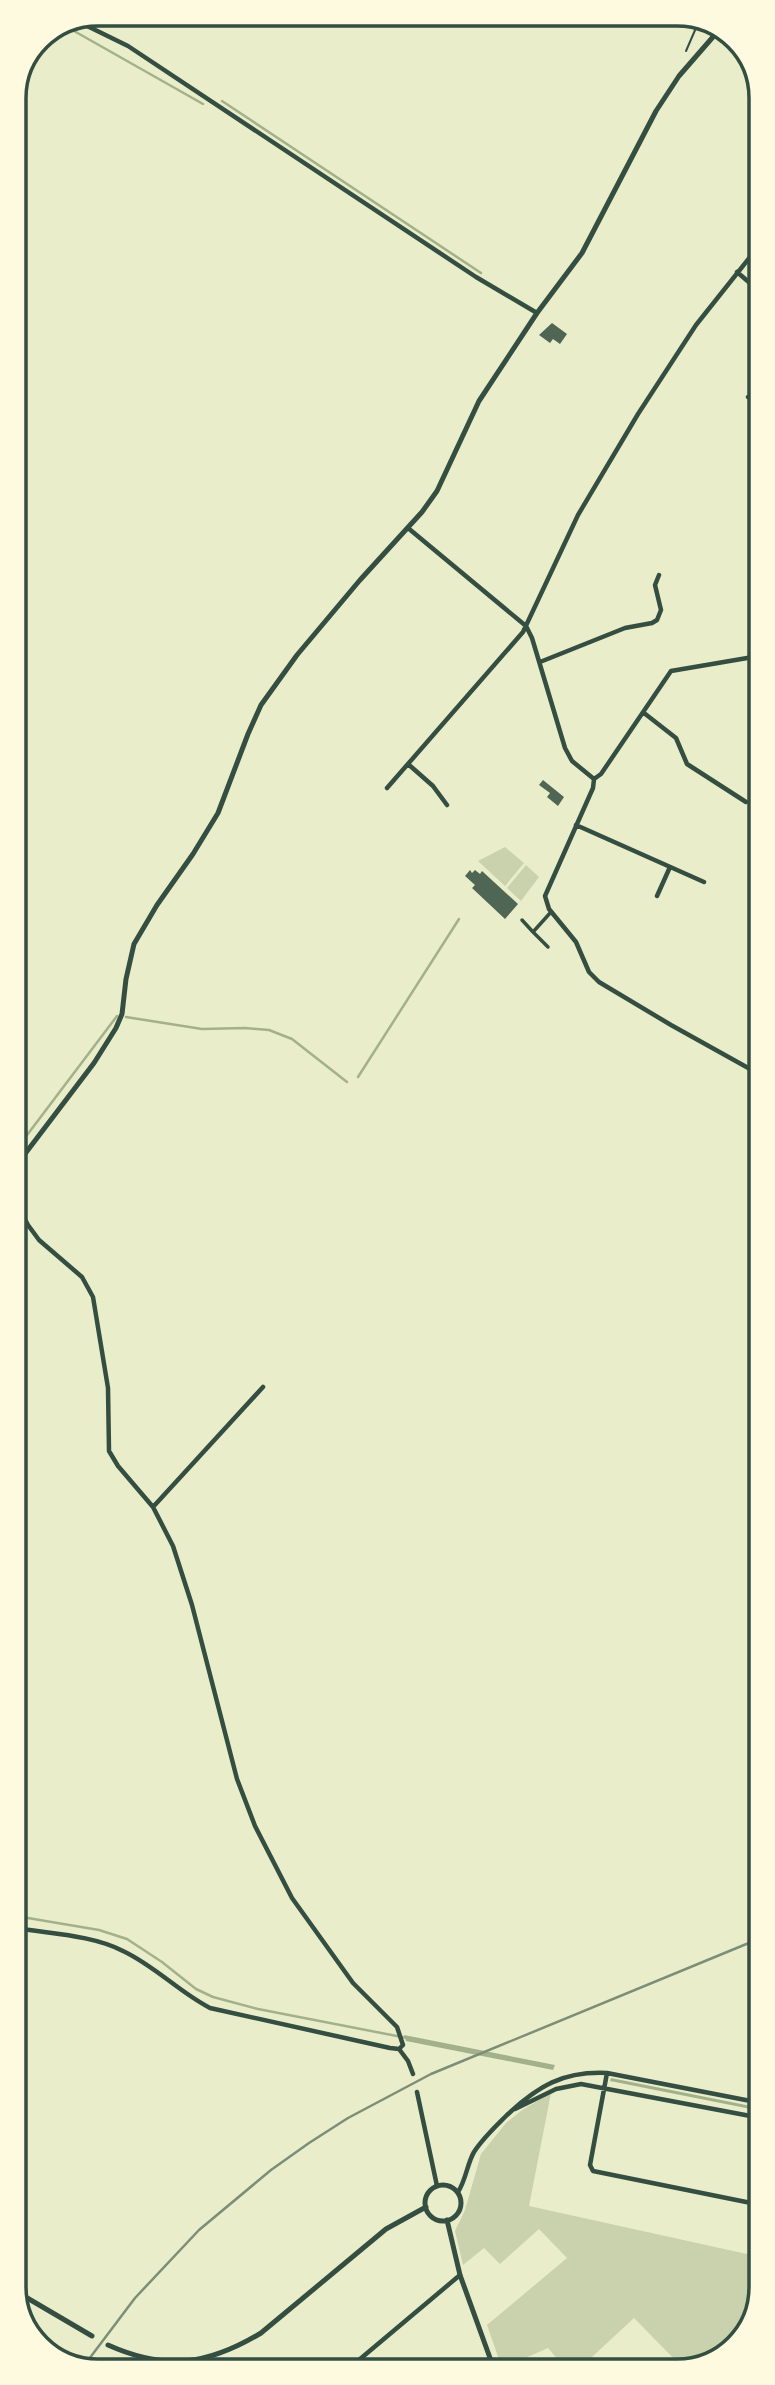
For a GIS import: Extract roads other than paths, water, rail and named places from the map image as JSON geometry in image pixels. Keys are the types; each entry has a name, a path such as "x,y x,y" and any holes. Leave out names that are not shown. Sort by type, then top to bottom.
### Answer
{"street":[{"path":"90,27 128,46 476,277 537,313"},
{"path":"26,1153 94,1063 116,1028 122,1014 126,979 135,944 156,905 193,854 218,813 261,705 297,655 408,528 442,483 479,401 537,313 582,253 656,111 679,76 713,36"},
{"path":"387,788 526,626 578,515 638,414 696,325 749,258"},
{"path":"737,272 749,282"},
{"path":"408,528 526,626 569,757 594,779"},
{"path":"540,662 625,628 657,620 661,610 655,585 659,575"},
{"path":"749,658 671,671 601,774 594,779 593,789 545,895 545,902 551,912 576,942 589,972 599,982 749,1068"},
{"path":"644,713 676,738 687,764 746,802"},
{"path":"408,764 433,786 447,805"},
{"path":"576,825 704,882"},
{"path":"657,896 670,867"},
{"path":"533,932 551,912"},
{"path":"522,920 548,947"},
{"path":"26,1221 39,1240 90,1288 96,1308 106,1378 109,1451 153,1507 167,1532 181,1570 237,1779 255,1826 292,1898 329,1951 371,2003 400,2031 401,2047 413,2074"},
{"path":"153,1507 262,1387"},
{"path":"26,1930 113,1946 139,1959 210,2008 401,2047"},
{"path":"458,2192 473,2154 487,2134 527,2096 557,2079 584,2073 607,2073 749,2101"},
{"path":"607,2073 590,2165 593,2171 749,2203"},
{"path":"509,2113 542,2094 581,2084 749,2116"},
{"path":"417,2092 438,2186"},
{"path":"438,2186 449,2186 458,2192 461,2199 459,2211 447,2220 435,2219 426,2207 428,2193 438,2186"},
{"path":"201,2359 239,2346 261,2333 386,2229 426,2207"},
{"path":"447,2220 460,2275 490,2359"},
{"path":"360,2359 460,2275"},
{"path":"27,2298 92,2336"},
{"path":"108,2345 147,2359"}],"lane":[{"path":"686,51 695,29"}],"waterway":[{"path":"74,31 203,104"},
{"path":"222,101 481,273"},
{"path":"358,1077 459,919"},
{"path":"26,1136 117,1016"},
{"path":"126,1017 202,1029 269,1030 292,1039 347,1082"},
{"path":"26,1918 99,1930 127,1939 196,1989 213,1997 258,2009 407,2038"}],"railway":[{"path":"90,2358 135,2298 199,2230 271,2170 348,2118 431,2074 749,1943"}]}
